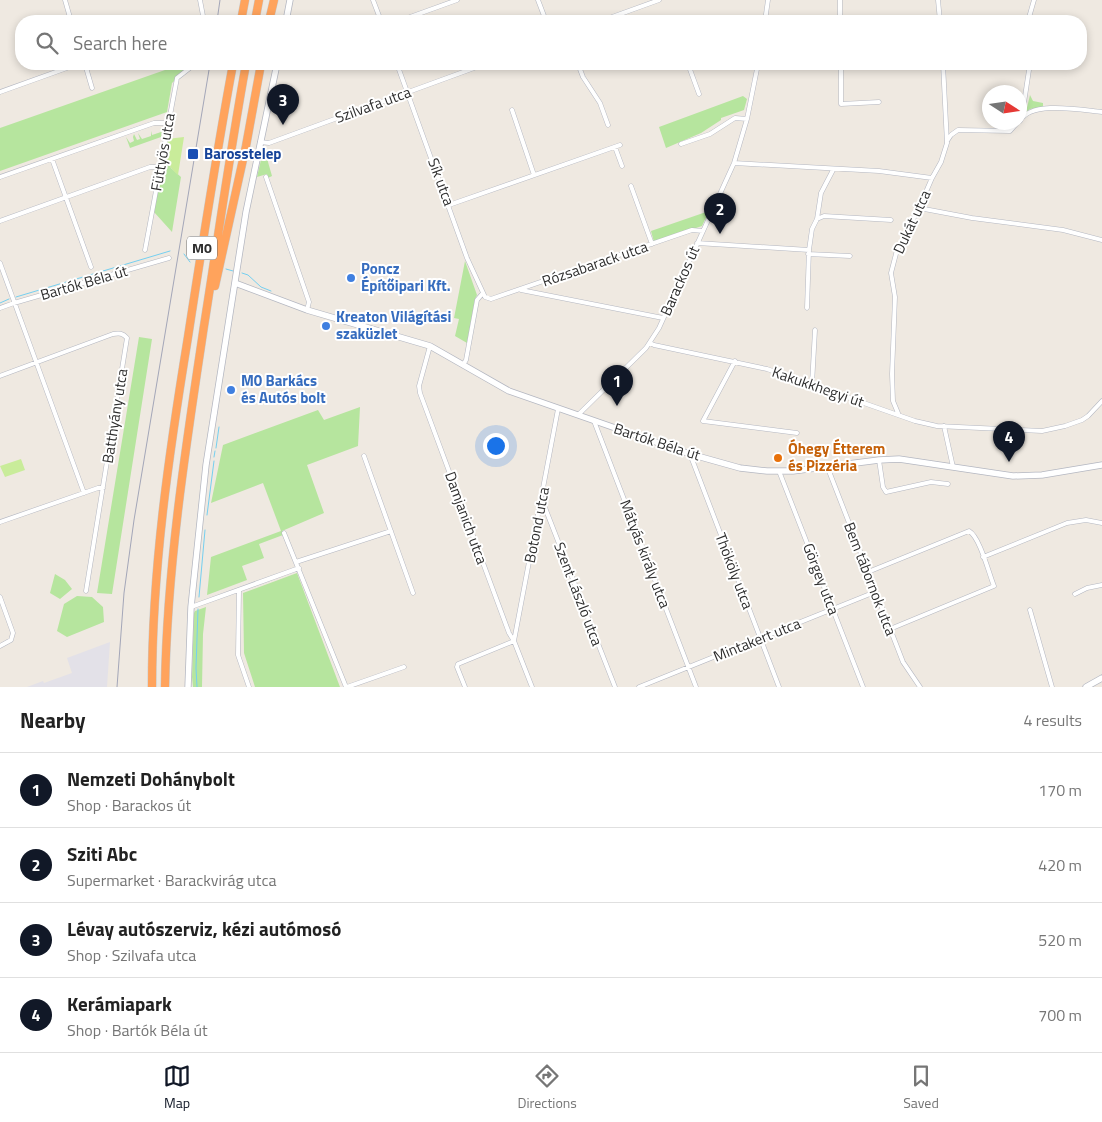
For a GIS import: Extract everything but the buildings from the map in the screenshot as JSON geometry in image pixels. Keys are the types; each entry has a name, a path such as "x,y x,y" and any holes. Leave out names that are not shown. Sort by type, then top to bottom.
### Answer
{"highway":[{"path":"242,15 245,0"},
{"path":"256,15 259,0"},
{"path":"270,15 274,0"},
{"name":"M0","path":"152,687 157,568 169,462 213,178 232,70"},
{"name":"M0","path":"165,687 170,594 178,506 205,319 245,70"},
{"path":"205,319 214,289 238,184 261,70"}],"street":[{"path":"65,0 69,15"},
{"path":"200,0 203,15"},
{"path":"287,15 290,0"},
{"path":"373,0 379,15"},
{"path":"416,15 457,0"},
{"path":"538,0 544,15"},
{"path":"618,15 659,0"},
{"path":"766,15 768,0"},
{"path":"840,0 840,15"},
{"path":"938,0 939,15"},
{"path":"1030,15 1034,0"},
{"path":"0,92 61,70"},
{"path":"86,70 92,88"},
{"name":"Füttyös utca","path":"145,250 177,78 187,70"},
{"path":"188,687 191,606 206,465 246,212 276,70"},
{"name":"Sík utca","path":"399,70 450,205 467,258 483,293 488,299"},
{"name":"Szilvafa utca","path":"260,142 269,143 468,70"},
{"path":"580,70 600,103 608,125"},
{"path":"690,70 699,94"},
{"name":"Barackos út","path":"577,416 650,343 664,318 734,164 747,118 757,70"},
{"path":"841,70 841,104 879,102"},
{"name":"Dukát utca","path":"898,413 893,401 892,374 895,297 891,273 897,250 941,162 946,144 943,70"},
{"path":"1027,85 1029,70"},
{"path":"1027,112 1043,108 1102,112"},
{"path":"512,110 534,175"},
{"path":"681,144 710,134 735,118 747,118"},
{"path":"0,177 154,123 168,123"},
{"path":"946,144 951,135 958,130 1011,130"},
{"path":"450,205 620,145"},
{"path":"615,147 622,166"},
{"path":"52,159 91,267"},
{"path":"734,164 879,172 932,178"},
{"path":"0,221 150,167 160,167"},
{"path":"807,308 809,252 812,229 817,219 821,193 833,170"},
{"path":"266,177 309,302 307,310"},
{"path":"631,186 652,244"},
{"path":"919,208 972,218 1062,230 1102,240"},
{"path":"817,219 824,216 891,220"},
{"name":"Rózsabarack utca","path":"488,299 692,230 703,231"},
{"path":"698,243 850,256"},
{"name":"Bartók Béla út","path":"0,308 170,258"},
{"path":"0,263 84,493"},
{"name":"Bartók Béla út","path":"236,283 307,310 430,346 509,391 690,454 740,468 779,471 899,459 990,474 1018,476 1042,475 1102,465"},
{"path":"519,290 664,318"},
{"path":"463,365 466,360 477,300 483,293"},
{"path":"812,384 815,330"},
{"name":"Batthyány utca","path":"35,362 113,334 120,333 127,338 86,591"},
{"name":"Kakukkhegyi út","path":"650,343 767,369 898,413 924,424 1042,432 1082,420 1102,401"},
{"name":"Damjanich utca","path":"430,346 419,386 420,394 508,633 514,641 532,687"},
{"path":"735,361 703,421 796,433"},
{"path":"0,376 35,362"},
{"name":"Botond utca","path":"514,641 558,409"},
{"name":"Mátyás király utca","path":"594,421 696,687"},
{"path":"944,426 953,467"},
{"name":"Thököly utca","path":"690,454 779,687"},
{"path":"364,456 413,593"},
{"path":"879,460 883,487 886,492 931,482 948,484"},
{"name":"Bem tábornok utca","path":"827,466 903,662 920,687"},
{"name":"Görgey utca","path":"779,471 863,687"},
{"path":"0,522 98,488 103,488"},
{"name":"Szent László utca","path":"542,500 614,687"},
{"path":"983,557 1067,523 1086,520 1102,523"},
{"path":"296,562 391,531"},
{"path":"284,532 347,687 404,667"},
{"path":"868,572 966,532 971,532 983,557 994,586 890,629"},
{"path":"191,606 298,568"},
{"path":"1075,594 1086,588 1102,585"},
{"path":"239,590 238,656 249,687"},
{"name":"Mintakert utca","path":"639,687 876,592"},
{"path":"0,597 13,633 10,640 0,646"},
{"path":"1030,610 1052,687"},
{"path":"465,687 457,667 458,664 514,641"},
{"path":"1086,687 1102,678"}],"shaded area":[{"path":"110,642 107,687 27,687 72,673 67,658"}],"green space":[{"path":"165,70 186,70 172,83 167,112 0,171 0,128"},
{"path":"1030,95 1033,101 1043,103 1043,107 1027,111"},
{"path":"743,96 747,99 744,110 721,118 721,120 701,133 666,148 659,127"},
{"path":"160,128 162,129 161,137 130,148 126,137 130,143 134,141 134,134 137,140 140,139 138,133 142,139 151,136 151,131 152,135 161,132"},
{"path":"184,137 178,175 170,167 166,159 167,139"},
{"path":"267,149 272,176 268,178 267,174 257,177 263,151"},
{"path":"164,154 171,168 181,177 172,232 154,212"},
{"path":"709,211 702,226 654,242 651,231"},
{"path":"465,261 477,295 467,343 455,336 459,319 454,318"},
{"path":"139,337 152,339 112,594 97,593"},
{"path":"360,407 358,446 307,465 324,513 282,531 283,535 259,544 264,558 242,566 247,580 207,595 211,557 281,531 263,483 211,503 223,445 318,410 324,420"},
{"path":"21,459 25,470 5,477 0,466"},
{"path":"297,573 340,687 255,687 244,653 243,593"},
{"path":"55,574 65,580 72,589 60,599 50,593"},
{"path":"77,596 92,597 103,607 104,622 67,637 57,631 64,604"},
{"path":"206,607 203,634 202,687 193,687 194,613"}],"waterway":[{"path":"16,297 170,251"},
{"path":"184,254 190,262"},
{"path":"226,269 233,271"},
{"path":"242,273 248,275 261,287 271,291"},
{"path":"0,303 9,299"},
{"path":"216,448 219,427"},
{"path":"214,457 215,451"},
{"path":"207,515 214,461"},
{"path":"199,597 205,530"},
{"path":"197,687 198,609"}],"railway":[{"path":"218,15 220,0"},
{"path":"117,687 124,593 134,520 209,70"}],"place":[{"name":"Lévay autószerviz, kézi autómosó","path":"283,125"},
{"name":"Barosstelep","path":"193,154"},
{"name":"Sziti Abc","path":"720,234"},
{"name":"Poncz Építőipari Kft.","path":"351,278"},
{"name":"Kreaton Világítási szaküzlet","path":"326,326"},
{"name":"M0 Barkács és Autós bolt","path":"231,390"},
{"name":"Nemzeti Dohánybolt","path":"617,406"},
{"name":"Óhegy Étterem és Pizzéria","path":"778,458"},
{"name":"Kerámiapark","path":"1009,462"}]}
